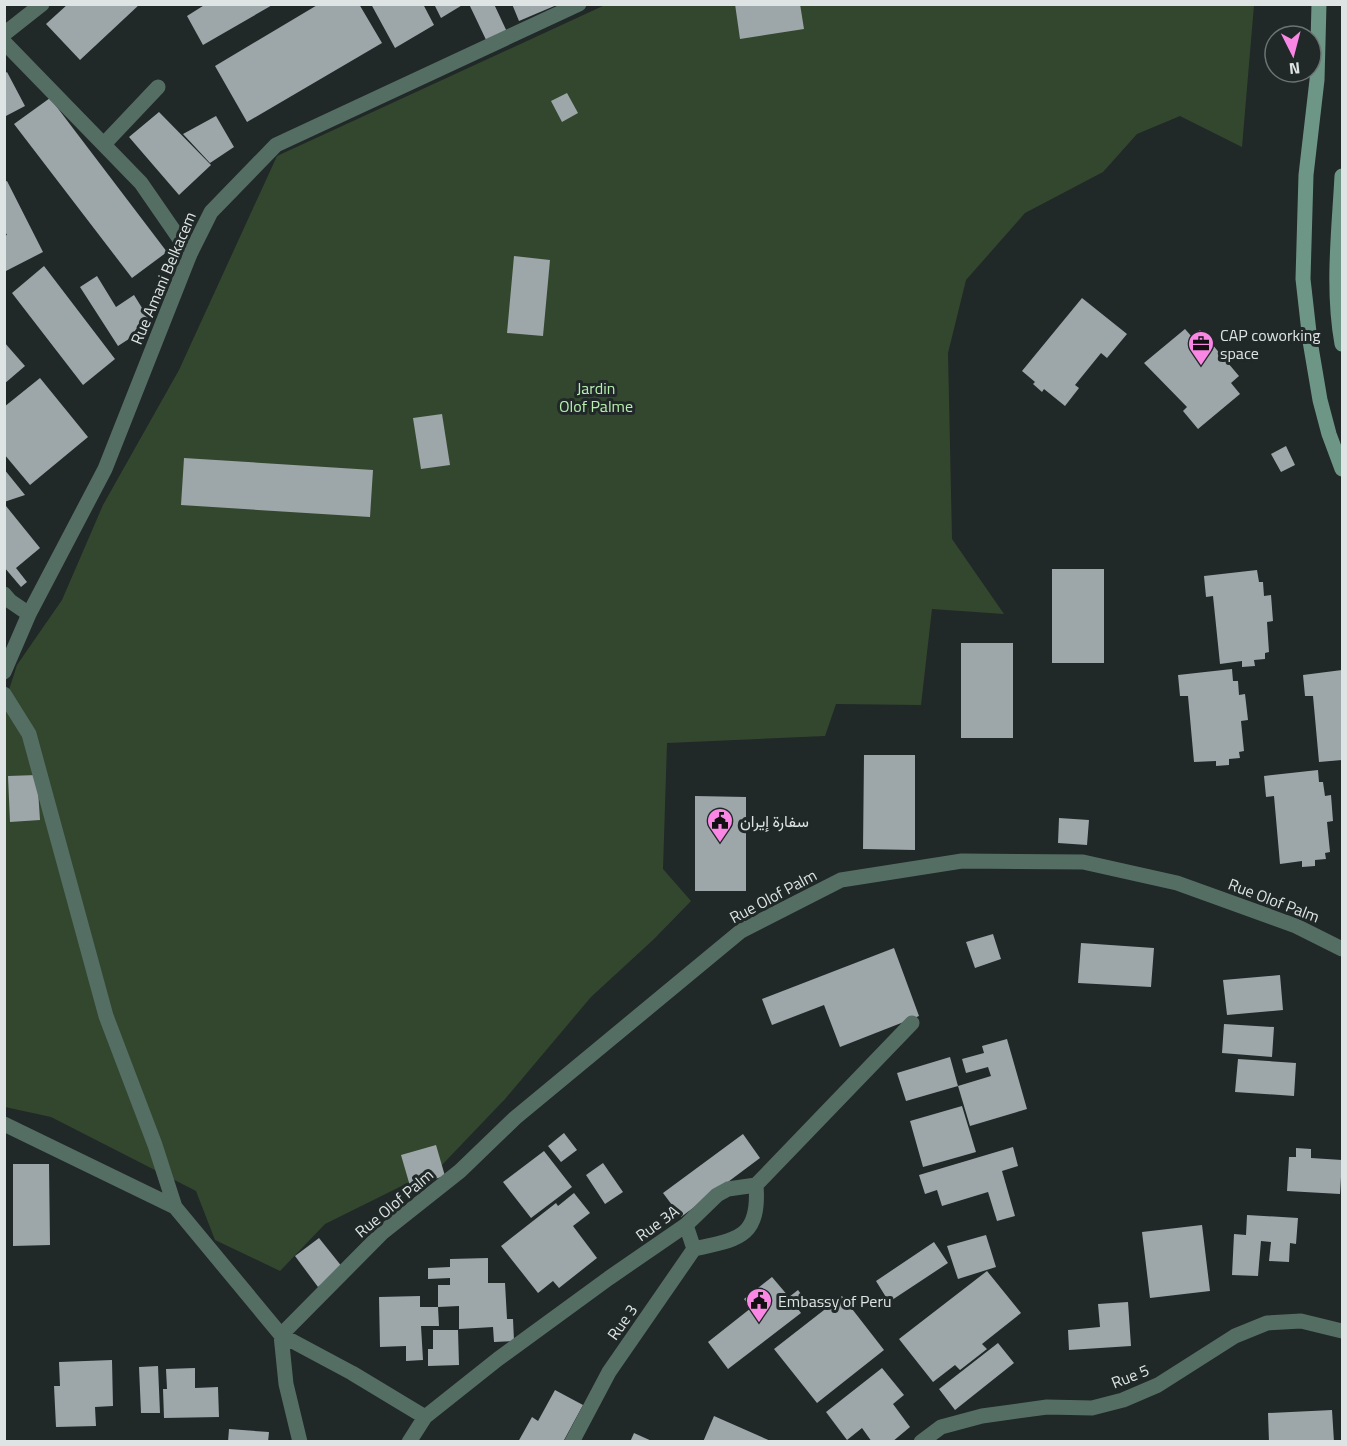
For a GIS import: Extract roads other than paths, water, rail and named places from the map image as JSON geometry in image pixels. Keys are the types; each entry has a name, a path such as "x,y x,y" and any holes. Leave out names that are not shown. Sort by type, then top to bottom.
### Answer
{"main road":[{"path":"1319,4 1317,80 1305,175 1303,279 1320,400 1342,469"},
{"path":"1342,176 1336,270 1342,345"}],"street":[{"path":"4,34 42,4"},
{"name":"Rue Amani Belkacem","path":"4,672 28,614 105,469 190,254 211,212 276,145 579,4"},
{"path":"4,42 105,143 141,183 190,254"},
{"path":"105,143 158,87"},
{"path":"4,594 28,614"},
{"path":"4,694 29,734 106,1016 175,1207 281,1335 352,1373 425,1417"},
{"name":"Rue Olof Palm","path":"281,1335 383,1232 460,1171 515,1118 704,961 741,931 841,880 962,861 1083,862 1177,883 1296,926 1342,949"},
{"path":"686,1225 694,1249 737,1238 755,1219 756,1185 912,1023"},
{"path":"4,1124 175,1207"},
{"name":"Rue 3A","path":"409,1442 425,1417 507,1353 686,1225 717,1195 728,1189 756,1185"},
{"name":"Rue 3","path":"572,1442 609,1372 694,1249"},
{"name":"Rue 5","path":"921,1442 941,1427 982,1416 1047,1407 1092,1408 1123,1400 1158,1385 1235,1336 1267,1323 1301,1321 1342,1331"},
{"path":"281,1335 286,1384 300,1442"}],"place":[{"name":"CAP coworking space","path":"1201,367"},
{"name":"سفارة إيران","path":"720,844"},
{"name":"Embassy of Peru","path":"759,1324"}],"park label":[{"name":"Jardin Olof Palme","path":"596,397"}]}
